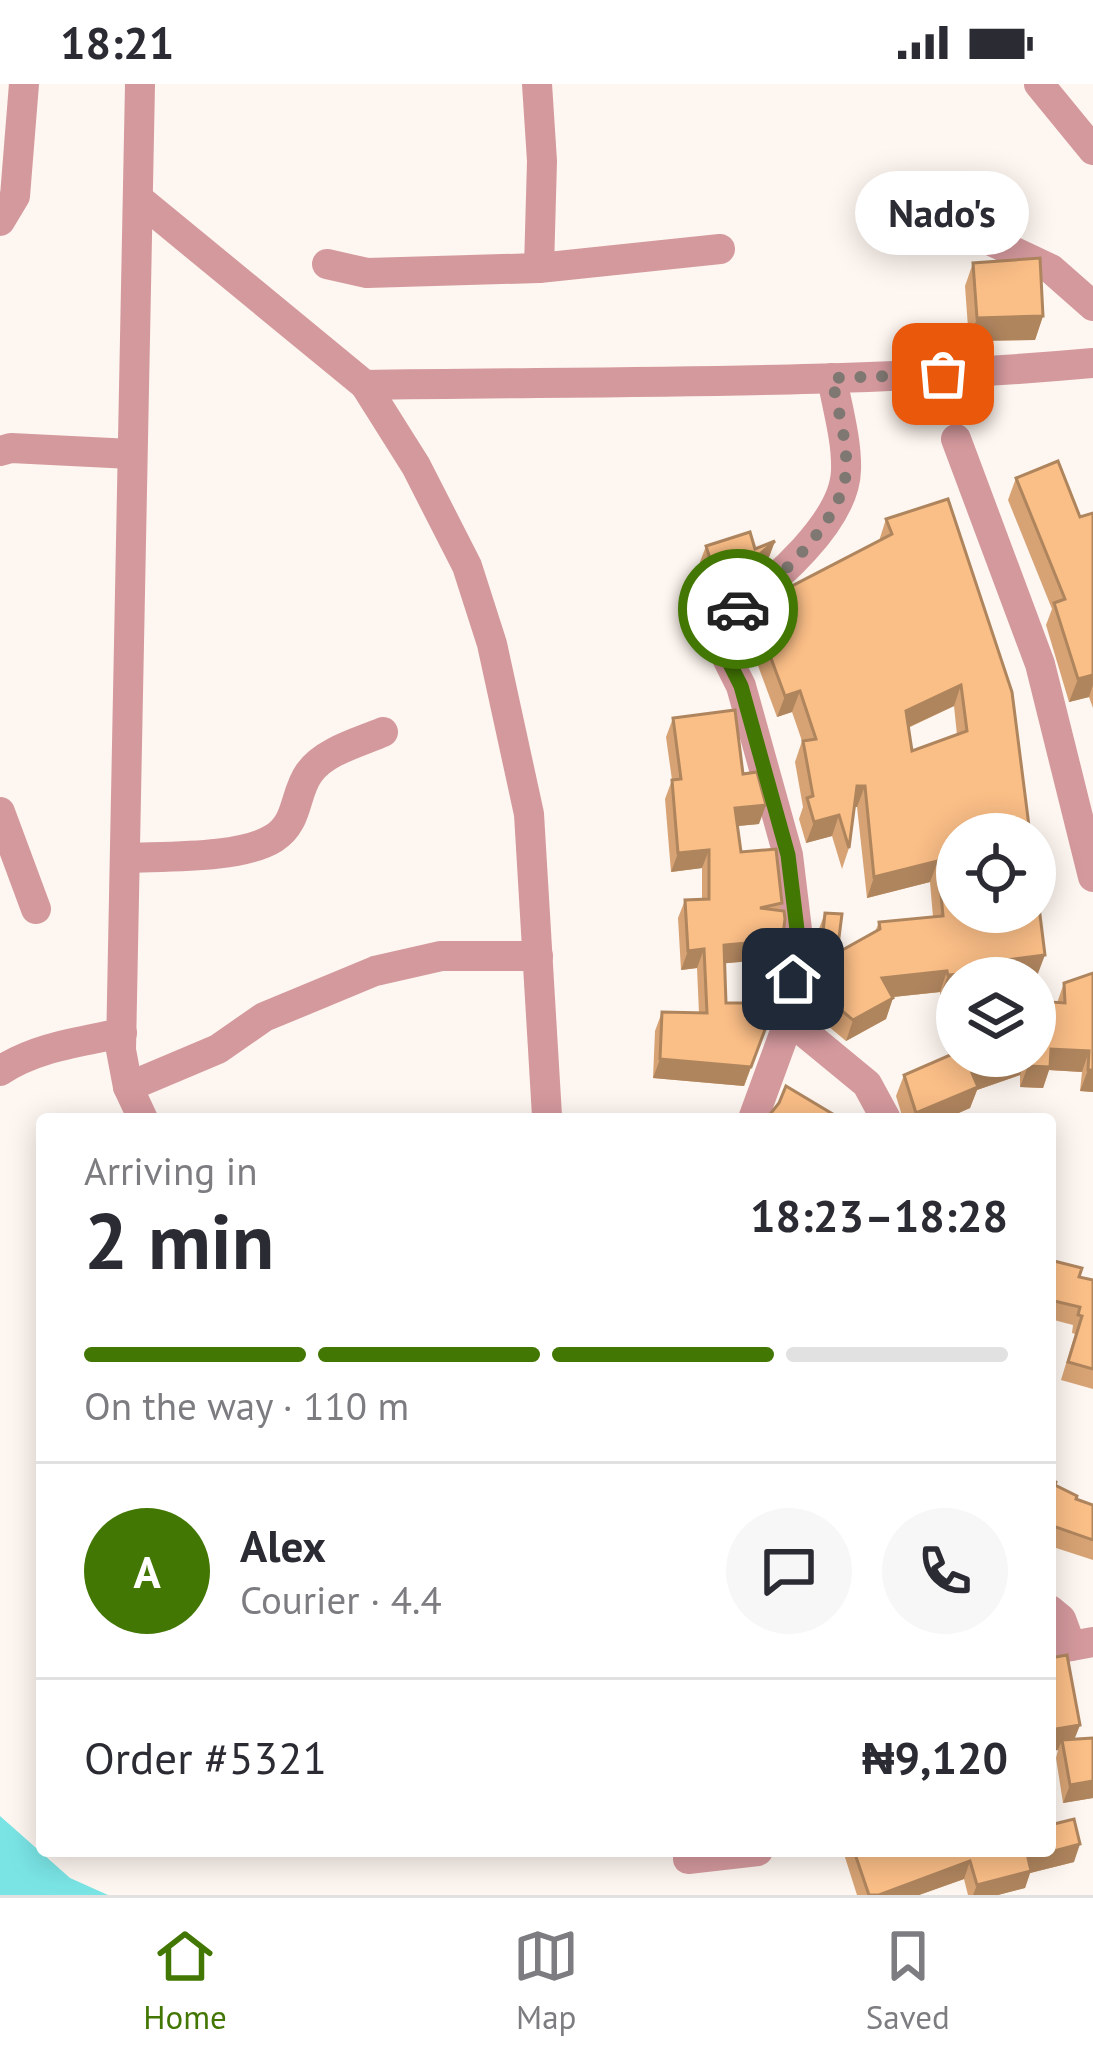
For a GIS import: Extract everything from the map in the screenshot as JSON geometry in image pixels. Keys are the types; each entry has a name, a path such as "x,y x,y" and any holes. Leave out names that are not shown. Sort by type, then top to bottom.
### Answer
{"street":[{"path":"0,220 15,196 23,84"},
{"path":"140,84 122,1033 128,1087 140,1113"},
{"path":"537,84 542,161 539,268"},
{"path":"1040,84 1093,150"},
{"path":"140,200 365,385 416,466 467,566 492,644 529,814 547,1113"},
{"path":"989,241 1051,269 1093,307"},
{"path":"327,264 368,273 539,268 720,249"},
{"path":"365,385 832,378 1093,363"},
{"path":"755,1113 788,1019 798,938 788,855 741,686 727,658 734,611 768,587 816,533 844,492 847,466 832,378"},
{"path":"956,439 1040,664 1093,877"},
{"path":"0,452 11,448 131,454"},
{"path":"125,858 254,847 276,837 293,819 309,772 323,759 383,731"},
{"path":"0,812 36,909"},
{"path":"128,1087 218,1049 264,1017 375,971 441,956 538,956"},
{"path":"788,1019 867,1084 883,1113"},
{"path":"0,1071 17,1059 48,1049 122,1033"},
{"path":"1056,1615 1071,1646"},
{"path":"688,1859 706,1857"}],"water":[{"path":"0,1816 36,1848 36,1857 46,1857 70,1878 108,1895 0,1895"}],"building":[{"path":"1040,258 1043,316 977,318 973,263"},
{"path":"1058,461 1080,517 1093,513 1093,675 1078,679 1054,603 1065,599 1016,478"},
{"path":"948,499 1012,692 1027,813 936,813 936,862 874,877 865,786 857,786 849,848 839,815 814,822 807,798 813,796 803,741 816,739 800,691 785,696 756,628 759,603 892,534 886,519","holes":["961,685 967,731 912,751 906,711"]},
{"path":"750,532 755,549 775,541 735,575 717,581 706,546"},
{"path":"735,710 743,774 757,772 766,805 735,808 741,852 776,849 782,903 760,908 784,911 785,919 780,958 760,959 759,942 724,945 726,1003 769,1003 769,1019 751,1067 660,1059 662,1012 707,1013 704,949 688,951 685,900 709,899 709,850 678,853 672,780 681,779 673,718"},
{"path":"825,913 842,914 837,953 880,929 879,922 936,917 936,933 1042,933 1045,955 936,957 936,972 882,978 893,998 853,1020 829,1000 818,979"},
{"path":"1093,973 1093,1070 1088,1070 1089,1051 1056,1049 1056,1002 1065,1003 1064,983"},
{"path":"936,1061 936,1077 974,1077 978,1087 916,1113 904,1075"},
{"path":"786,1086 831,1113 771,1113"},
{"path":"1056,1262 1082,1268 1079,1277 1093,1280 1093,1369 1068,1362 1082,1316 1078,1315 1080,1307 1056,1301"},
{"path":"1056,1486 1093,1505 1093,1540 1056,1527"},
{"path":"1067,1655 1080,1725 1056,1729 1056,1657"},
{"path":"1093,1738 1093,1781 1070,1785 1062,1740"},
{"path":"1074,1819 1080,1844 1056,1850 1056,1824"},
{"path":"856,1857 1032,1857 1028,1858 1031,1871 977,1885 970,1861 869,1895"}],"way so far":[{"path":"738,609 768,587 816,533 844,492 847,466 832,378 943,374"}],"place":[{"name":"Nado's","path":"943,374"}],"route":[{"path":"738,609 727,658 741,686 788,855 798,938 793,979"}]}
